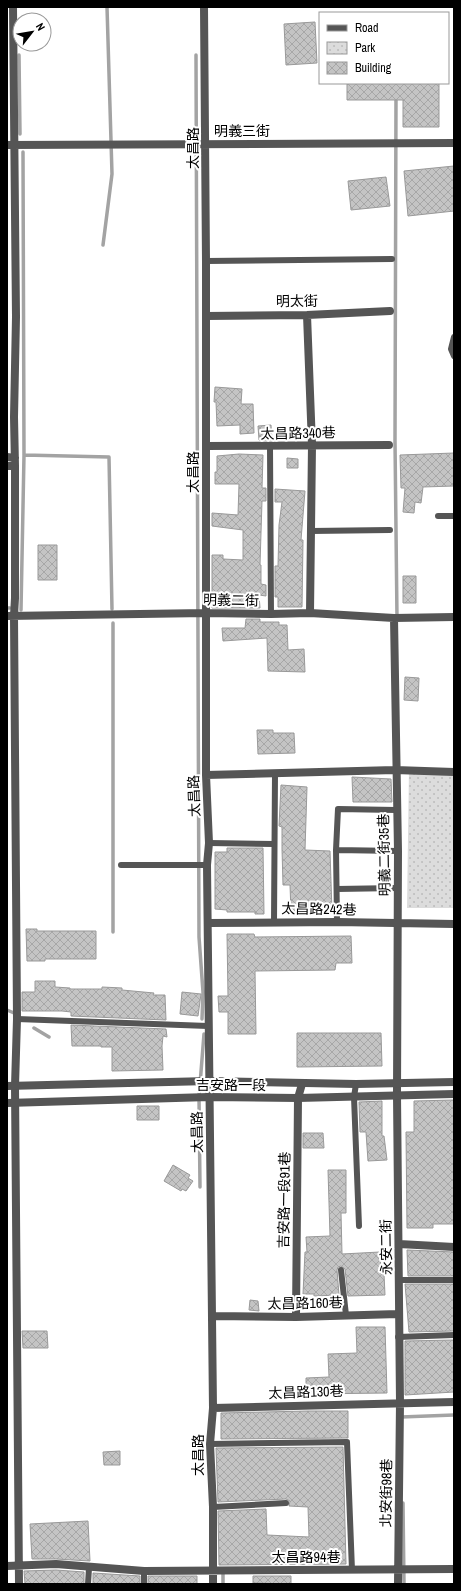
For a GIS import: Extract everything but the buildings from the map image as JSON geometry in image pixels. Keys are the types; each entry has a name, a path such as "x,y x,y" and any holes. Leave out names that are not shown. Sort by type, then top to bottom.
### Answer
{"street":[{"path":"13,7 11,145 16,317 10,417 10,616 17,1019 11,1086 17,1103 19,1584"},
{"name":"太昌路","path":"204,7 206,144 206,775 208,843 208,1026 213,1408 210,1444 214,1584"},
{"name":"明義三街","path":"11,145 454,143"},
{"name":"明太街","path":"206,316 307,315 390,310"},
{"path":"307,315 312,445 310,613"},
{"name":"太昌路340巷","path":"206,446 270,447 312,445 390,445"},
{"name":"明義二街","path":"10,616 310,613 394,618 454,617"},
{"name":"明義二街35巷","path":"394,618 395,770 398,851 397,1090"},
{"path":"206,775 395,770 454,772"},
{"name":"太昌路242巷","path":"208,923 337,922 454,924"},
{"name":"吉安路一段","path":"11,1086 209,1081 356,1084 397,1090 454,1094"},
{"name":"吉安路一段","path":"7,1103 210,1097 354,1097 454,1082"},
{"name":"吉安路一段91巷","path":"296,1317 298,1098 302,1084"},
{"name":"永安二街","path":"397,1090 399,1244 398,1337 400,1403"},
{"path":"399,1244 454,1248"},
{"name":"太昌路160巷","path":"212,1316 296,1317 398,1314"},
{"name":"太昌路130巷","path":"213,1408 454,1402"},
{"name":"北安街98巷","path":"398,1584 400,1403"},
{"name":"太昌路94巷","path":"7,1566 56,1564 89,1568 144,1571 454,1569"}],"lane":[{"path":"206,261 392,259"},
{"path":"454,337 451,349 454,356"},
{"path":"270,447 271,614"},
{"path":"438,516 454,516"},
{"path":"310,532 390,530"},
{"path":"274,922 275,774"},
{"path":"337,922 336,850 338,809 396,810"},
{"path":"208,843 274,844"},
{"path":"336,850 398,851"},
{"path":"121,865 207,865"},
{"path":"337,889 397,888"},
{"path":"17,1019 208,1026"},
{"path":"356,1084 354,1097 359,1226"},
{"path":"342,1270 346,1315"},
{"path":"399,1280 454,1280"},
{"path":"398,1337 454,1335"},
{"path":"210,1444 347,1442 352,1570"},
{"path":"213,1507 286,1504"},
{"path":"88,1584 89,1568"},
{"path":"144,1571 144,1584"}],"green space":[{"path":"409,768 454,769 454,908 407,908"}],"waterway":[{"path":"103,245 112,174 107,7"},
{"path":"19,55 20,134"},
{"path":"196,55 199,937 203,992 202,1019"},
{"path":"396,96 395,441 397,618"},
{"path":"21,610 24,455 23,152"},
{"path":"24,455 109,457 112,609"},
{"path":"113,623 113,932"},
{"path":"7,1010 14,1013"},
{"path":"34,1028 49,1037"},
{"path":"200,1187 199,1097 204,1034"},
{"path":"401,1417 454,1415"},
{"path":"403,1503 404,1584"},
{"path":"223,1573 223,1584"}]}
